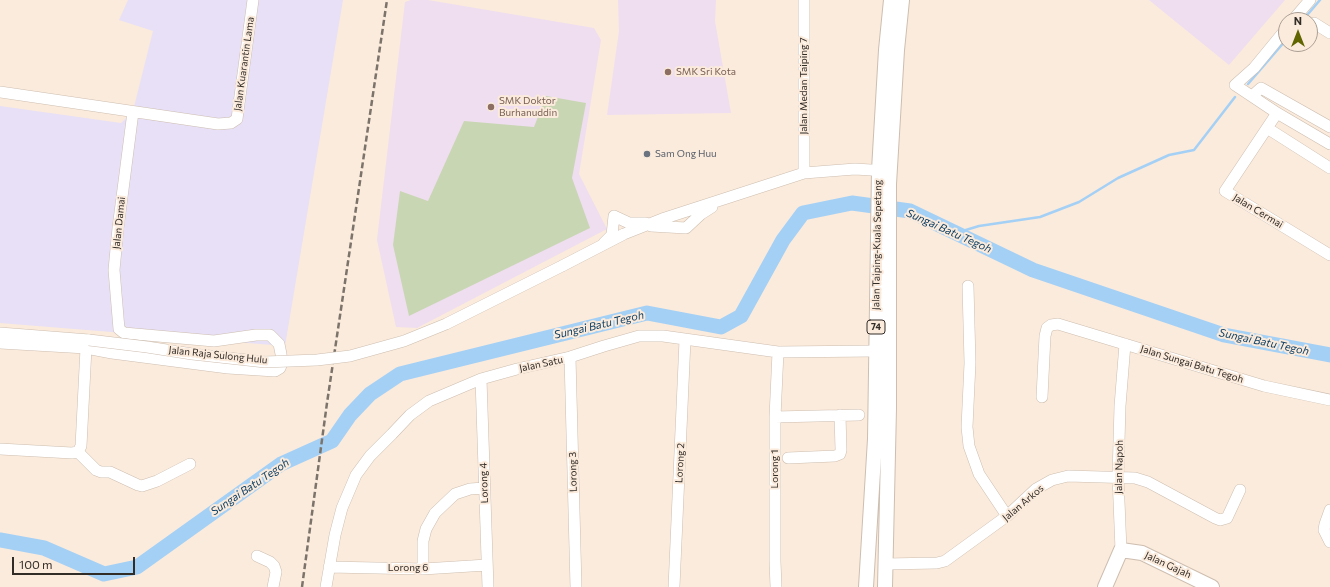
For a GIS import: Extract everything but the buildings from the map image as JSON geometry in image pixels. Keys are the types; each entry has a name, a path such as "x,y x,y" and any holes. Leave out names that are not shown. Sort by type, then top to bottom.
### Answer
{"main road":[{"name":"Jalan Taiping-Kuala Sepetang","path":"884,587 886,564 889,408 884,178 886,50 891,0"},
{"name":"Jalan Taiping-Kuala Sepetang","path":"884,178 902,0"},
{"name":"Jalan Taiping-Kuala Sepetang","path":"866,587 875,439 875,351 884,215"},
{"name":"Jalan Gajah","path":"1121,550 1142,553 1206,585"},
{"name":"Jalan Napoh","path":"1105,587 1121,550"},
{"path":"886,564 890,587"}],"street":[{"name":"Jalan Kuarantin Lama","path":"133,112 218,124 230,123 237,119 253,0"},
{"name":"Jalan Medan Taiping 7","path":"804,0 804,173"},
{"path":"1300,12 1310,0"},
{"path":"1318,26 1330,33"},
{"path":"1278,39 1254,68 1235,85 1330,144"},
{"path":"1252,96 1261,88 1330,127"},
{"path":"0,92 133,112"},
{"name":"Jalan Damai","path":"88,344 112,353 228,368 275,371 280,368 282,363 279,344 270,335 256,335 214,341 124,333 119,329 117,322 114,270 133,112"},
{"name":"Jalan Cermai","path":"1277,112 1225,191 1330,255"},
{"path":"1267,128 1330,168"},
{"path":"601,247 612,235 614,216 629,223 642,224 725,200 804,173 855,169 884,178"},
{"path":"649,226 686,228 701,214 725,200"},
{"path":"649,226 662,219"},
{"name":"Jalan Raja Sulong Hulu","path":"0,333 88,344 147,347 192,354 265,362 316,360 350,356 404,341 446,324 601,247 624,234 649,226"},
{"path":"968,286 970,363 967,427 969,446 979,474 1007,516"},
{"name":"Jalan Sungai Batu Tegoh","path":"1042,397 1045,336 1048,328 1051,325 1056,324 1264,386 1330,400"},
{"name":"Jalan Satu","path":"326,587 328,567 335,535 345,498 356,474 370,456 410,415 429,401 481,379 570,357 639,336 663,336 778,352 875,351"},
{"name":"Lorong 2","path":"674,587 685,340"},
{"path":"0,343 88,344 81,446 78,452"},
{"name":"Jalan Napoh","path":"1121,550 1118,477 1120,406 1125,344"},
{"name":"Lorong 1","path":"776,587 774,562 775,417 778,352"},
{"name":"Lorong 3","path":"570,357 576,587"},
{"name":"Lorong 4","path":"481,379 488,587"},
{"path":"788,458 836,456 840,454 840,415"},
{"path":"775,417 859,415"},
{"path":"0,449 72,453 78,452"},
{"path":"78,452 96,470 101,472 110,472 142,486 157,481 190,464"},
{"name":"Jalan Arkos","path":"886,564 945,562 1007,516 1036,489 1052,480 1068,476 1135,478 1148,482 1220,520 1227,518 1240,490"},
{"path":"423,569 423,541 426,529 435,513 455,494 470,489 484,488"},
{"path":"1330,510 1324,524 1324,530 1330,542"},
{"path":"257,556 270,562 274,566 276,572 273,587"},
{"name":"Lorong 6","path":"328,567 423,569 487,565"}],"shaded area":[{"path":"128,0 343,0 285,346 0,323 0,106 121,123 133,111 153,31 119,20"},
{"name":"SMK Doktor Burhanuddin","path":"411,0 428,0 594,28 601,40 579,174 607,229 417,328 396,327 377,240 405,2"},
{"name":"SMK Sri Kota","path":"618,0 716,0 715,21 731,113 607,115 619,31"},
{"path":"1149,0 1285,0 1229,65"}],"green space":[{"path":"546,96 586,103 572,178 590,228 409,316 393,245 400,191 428,201 464,121 534,127"}],"waterway":[{"path":"1310,12 1320,0"},
{"path":"1248,84 1278,49"},
{"path":"956,233 979,226 1040,217 1079,202 1118,178 1169,155 1194,150 1235,97"},
{"name":"Sungai Batu Tegoh","path":"0,540 44,548 104,574 137,567 281,464 332,441 350,415 370,394 400,374 647,313 721,327 741,316 783,240 803,213 852,203 910,211 1033,270 1224,335 1330,355"}],"railway":[{"path":"302,587 327,403 387,0"}],"place":[{"name":"SMK Sri Kota","path":"668,72"},
{"name":"SMK Doktor Burhanuddin","path":"491,107"},
{"name":"Sam Ong Huu","path":"647,154"}]}
